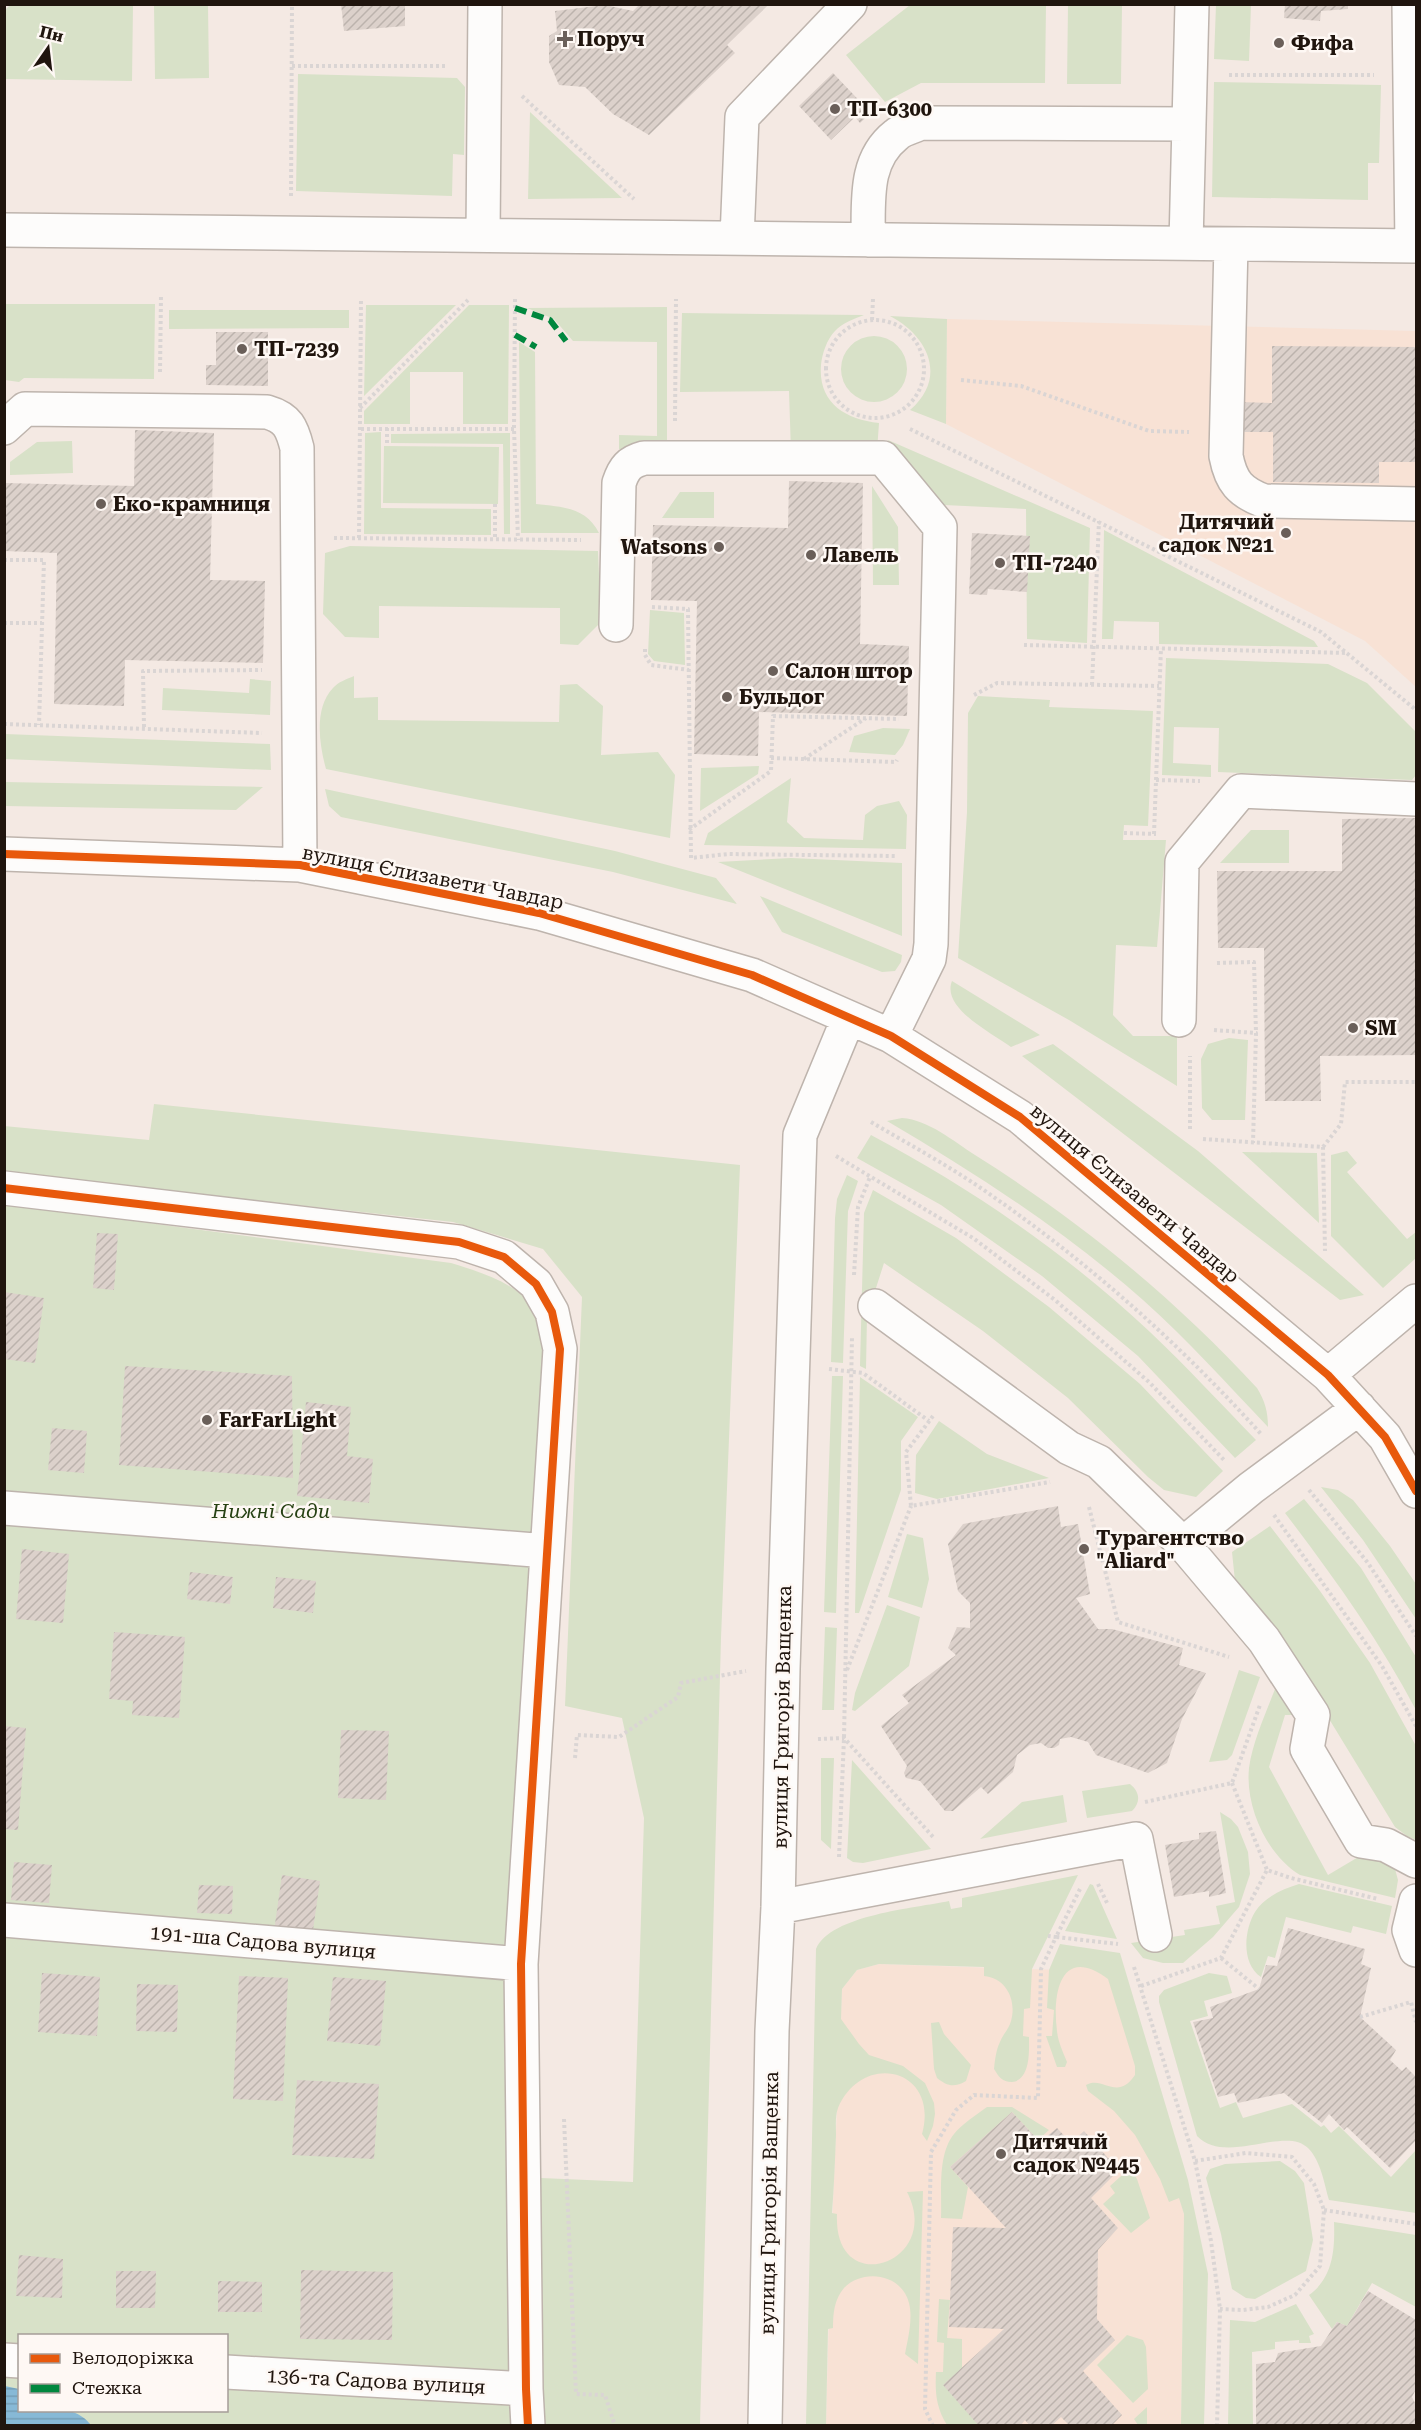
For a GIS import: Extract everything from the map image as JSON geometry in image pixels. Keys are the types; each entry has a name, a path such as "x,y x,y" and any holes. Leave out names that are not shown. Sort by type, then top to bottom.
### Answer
{"street":[{"path":"483,235 485,4"},
{"path":"737,238 742,117 850,4"},
{"path":"1186,243 1192,4"},
{"path":"4,230 1414,246 1408,4"},
{"path":"868,240 870,172 880,151 897,134 921,123 1189,124"},
{"path":"1231,244 1226,433 1229,472 1246,494 1264,501 1416,504"},
{"path":"4,428 25,409 267,412 278,415 292,428 297,448 300,865"},
{"path":"616,625 619,483 624,469 634,461 674,458 883,458 940,527 930,959 891,1036"},
{"path":"1192,1036 1182,862 1241,791 1416,799"},
{"name":"вулиця Єлизавети Чавдар","path":"4,854 300,865 539,913 752,975 891,1036 1020,1118 1328,1375 1385,1437 1416,1491"},
{"name":"вулиця Григорія Ващенка","path":"765,2426 772,2031 778,1907 800,1135 848,1019"},
{"path":"4,1188 459,1242 504,1257 536,1284 552,1312 560,1349 521,1964 528,2426"},
{"path":"1328,1375 1416,1302"},
{"path":"875,1306 1069,1448 1099,1462 1183,1544 1264,1640 1313,1715 1307,1749 1361,1841 1386,1845 1416,1861"},
{"path":"1183,1544 1251,1488 1359,1408"},
{"path":"4,1508 547,1551"},
{"path":"778,1907 1136,1839 1155,1935"},
{"path":"1416,1901 1409,1930 1416,1950"},
{"name":"191-ша Садова вулиця","path":"4,1920 521,1964"},
{"name":"136-та Садова вулиця","path":"228,2372 526,2389"}],"path":[{"path":"291,199 292,4"},
{"path":"292,66 458,66"},
{"path":"1220,75 1383,75"},
{"path":"524,97 639,203"},
{"path":"359,538 361,298"},
{"path":"515,299 514,429 518,540"},
{"path":"674,458 676,299"},
{"path":"872,320 873,299"},
{"path":"360,408 468,300"},
{"path":"872,320 888,322 903,328 915,340 922,355 925,371 921,387 913,401 900,411 885,417 869,418 853,414 840,404 831,391 826,376 827,360 832,345 842,332 856,324 872,320"},
{"path":"961,380 1021,386 1149,431 1226,433"},
{"path":"885,417 896,422"},
{"path":"883,458 885,417"},
{"path":"387,428 387,446"},
{"path":"906,428 1321,632 1416,710"},
{"path":"361,429 514,429"},
{"path":"495,504 495,540"},
{"path":"1092,685 1099,521"},
{"path":"298,537 584,540"},
{"path":"4,560 44,560 39,725"},
{"path":"646,607 688,609 691,858 728,854 899,856"},
{"path":"4,624 42,623"},
{"path":"645,645 645,655 651,665 689,670"},
{"path":"1024,645 1348,653"},
{"path":"1154,834 1161,648"},
{"path":"144,728 143,671 263,670"},
{"path":"969,704 974,695 997,683 1159,686"},
{"path":"689,830 771,771 773,716 905,719"},
{"path":"804,759 867,718"},
{"path":"4,724 262,733"},
{"path":"771,758 896,762 901,756"},
{"path":"1214,974 1214,963 1254,962 1256,1033 1253,1143"},
{"path":"1214,1019 1214,1030"},
{"path":"1190,1129 1192,1036 1214,1030 1256,1033"},
{"path":"1325,1251 1323,1147 1341,1124 1345,1082 1416,1082"},
{"path":"871,1122 987,1191 1092,1269 1177,1346 1288,1461 1368,1563 1416,1636"},
{"path":"800,1135 973,1238 1055,1300 1149,1382 1278,1519 1382,1666 1416,1726"},
{"path":"1203,1139 1323,1147"},
{"path":"854,1280 858,1207 870,1177"},
{"path":"839,1861 844,1738 852,1336"},
{"path":"821,1368 863,1373 929,1421"},
{"path":"845,1675 911,1506 906,1452 933,1416"},
{"path":"911,1506 1058,1481"},
{"path":"1086,1497 1118,1622 1234,1659"},
{"path":"574,1770 577,1735 619,1737 678,1697 681,1683 758,1669 783,1669"},
{"path":"1141,1986 1221,1958 1267,1870 1232,1783 1262,1701"},
{"path":"812,1739 844,1738 938,1843"},
{"path":"1141,1807 1146,1801 1232,1783"},
{"path":"1267,1870 1291,1878 1382,1899"},
{"path":"1095,1879 1112,1914"},
{"path":"933,2426 926,2409 932,2152 942,2130 956,2110 974,2095 1038,2098 1041,1969 1084,1881"},
{"path":"1048,1936 1125,1945"},
{"path":"1221,1958 1259,1989"},
{"path":"1133,1965 1195,2161 1211,2241 1220,2309 1217,2426"},
{"path":"1360,2017 1411,2002 1416,2022"},
{"path":"563,2110 576,2394 605,2395 615,2426"},
{"path":"1195,2161 1246,2153 1292,2157 1314,2184 1324,2211 1320,2266 1295,2295 1268,2307 1243,2310 1220,2309"},
{"path":"1324,2211 1416,2224"}],"shaded area":[{"name":"Дитячий садок №21","path":"947,319 1416,331 1416,687 1365,641 946,424"},
{"name":"Дитячий садок №445","path":"1073,1958 1118,1976 1184,2214 1181,2425 826,2426 842,1989 857,1970 879,1964 1059,1970"}],"green space":[{"path":"10,5 133,5 132,81 5,79 5,10"},
{"path":"154,5 208,5 209,78 155,79"},
{"path":"910,5 1046,5 1045,83 921,83 885,102 846,55"},
{"path":"1068,5 1122,5 1121,84 1067,84"},
{"path":"1216,5 1251,5 1249,61 1214,59"},
{"path":"298,74 457,78 465,87 464,155 453,154 452,196 296,191"},
{"path":"1214,82 1381,85 1379,163 1368,163 1368,200 1212,197"},
{"path":"530,112 622,198 528,199"},
{"path":"5,304 155,304 154,379 24,378 19,382 5,380"},
{"path":"366,305 456,305 364,396"},
{"path":"469,305 509,305 508,424 463,424 463,372 410,372 410,424 364,424 364,411"},
{"path":"667,307 667,449 652,443 635,443 629,450 619,449 619,435 657,436 657,342 573,341 554,319 527,308"},
{"path":"169,310 349,310 349,328 169,329"},
{"path":"682,313 864,315 845,323 832,334 822,356 821,378 829,399 844,413 879,423 877,451 791,452 789,391 680,392"},
{"path":"890,316 947,319 946,424 910,410 922,397 928,384 930,371 928,358 915,334"},
{"path":"874,336 887,339 897,346 904,356 907,369 904,382 897,392 887,399 874,402 861,399 851,392 844,382 841,369 844,356 851,346 861,339"},
{"path":"519,342 535,352 536,504 580,513 594,524 599,533 521,533"},
{"path":"381,432 381,508 491,509 491,535 364,534 365,433"},
{"path":"510,433 510,534 504,534 503,444 391,443 391,434"},
{"path":"888,440 1090,528 1087,643 1027,639 1026,509 944,505 890,453"},
{"path":"72,441 73,473 10,475 10,462 37,442"},
{"path":"384,446 499,447 498,504 383,503"},
{"path":"872,486 898,527 899,585 873,585"},
{"path":"680,492 714,492 714,518 662,518"},
{"path":"1104,530 1314,641 1318,647 1159,644 1159,622 1114,621 1113,639 1102,639"},
{"path":"350,546 598,551 601,622 578,645 560,644 560,608 379,606 379,638 345,637 323,614 325,553"},
{"path":"650,610 684,613 685,665 654,661 648,654"},
{"path":"1166,658 1328,664 1367,683 1416,732 1416,775 1412,780 1218,772 1219,728 1174,727 1173,763 1211,765 1211,777 1162,775"},
{"path":"354,676 354,698 378,697 378,720 559,722 560,685 577,684 603,706 601,755 658,752 675,775 670,838 326,769 320,738 323,706 335,686"},
{"path":"250,679 271,681 270,715 162,710 163,688 249,693"},
{"path":"978,696 1050,700 1049,707 1153,711 1148,826 1124,825 1123,840 1166,840 1157,947 1116,945 1113,1015 1133,1036 1177,1036 1177,1086 1069,1020 958,958 967,812 968,713"},
{"path":"883,728 910,729 903,745 895,755 849,752 854,736"},
{"path":"5,734 270,744 271,770 5,759"},
{"path":"759,766 758,774 700,811 701,768"},
{"path":"791,778 787,822 804,838 863,840 865,815 877,806 899,801 907,815 906,849 704,845 708,833"},
{"path":"5,782 263,787 236,810 5,806"},
{"path":"325,789 615,851 716,878 737,904 613,872 341,817 329,806"},
{"path":"1251,830 1289,830 1289,863 1220,863"},
{"path":"791,858 902,863 902,936 718,862"},
{"path":"760,896 902,955 901,962 895,971 882,972 782,932"},
{"path":"952,981 1040,1035 1011,1047 970,1019 961,1010 954,1001 951,991"},
{"path":"1229,1038 1248,1040 1245,1120 1212,1120 1202,1108 1201,1059 1208,1044"},
{"path":"1053,1044 1198,1151 1364,1295 1340,1300 1022,1056"},
{"path":"154,1104 740,1165 721,1638 700,2425 540,2425 541,2178 633,2182 644,1818 622,1718 565,1706 582,1297 543,1249 453,1222 5,1173 4,1126 149,1140"},
{"path":"902,1118 931,1127 1014,1180 1052,1206 1124,1262 1192,1322 1257,1388 1266,1407 1268,1427 1207,1362 1143,1300 1083,1250 1020,1204 887,1121"},
{"path":"871,1135 945,1177 1052,1249 1118,1303 1164,1345 1256,1440 1235,1458 1138,1356 1042,1276 941,1205 857,1158"},
{"path":"1347,1151 1357,1163 1347,1172 1407,1239 1416,1232 1416,1258 1383,1288 1331,1236 1331,1155"},
{"path":"1242,1152 1317,1153 1319,1223"},
{"path":"847,1175 858,1181 848,1211 843,1363 831,1362 835,1218 837,1199"},
{"path":"873,1190 956,1238 1049,1307 1140,1384 1223,1471 1196,1497 1164,1490 1068,1398 983,1331 884,1263 867,1316 866,1369 860,1366 864,1213"},
{"name":"Нижні Сади","path":"5,1204 451,1263 490,1276 514,1289 525,1298 540,1320 549,1356 505,1975 512,2425 5,2426"},
{"path":"832,1376 843,1376 836,1613 824,1612"},
{"path":"860,1377 918,1417 901,1441 901,1490 859,1613 855,1613"},
{"path":"939,1421 987,1454 1049,1478 937,1499 915,1493 916,1455"},
{"path":"1321,1487 1338,1490 1353,1500 1390,1546 1416,1584 1416,1619 1363,1540"},
{"path":"1304,1499 1361,1568 1416,1657 1416,1710 1355,1609 1285,1513"},
{"path":"1270,1526 1320,1591 1370,1663 1416,1746 1416,1840 1395,1827 1323,1709 1235,1581 1232,1552"},
{"path":"907,1534 923,1538 929,1579 922,1608 888,1597"},
{"path":"887,1605 920,1617 909,1666 855,1711 852,1710 855,1693"},
{"path":"825,1627 837,1628 834,1710 822,1710"},
{"path":"1239,1670 1260,1677 1232,1755 1227,1760 1209,1762"},
{"path":"1278,1681 1296,1715 1285,1715 1269,1767 1328,1875 1360,1856 1386,1861 1395,1869 1398,1880 1395,1898 1300,1875 1288,1866 1268,1843 1255,1814 1249,1783 1249,1768 1257,1735"},
{"path":"821,1758 834,1758 831,1849 821,1840"},
{"path":"852,1760 931,1849 863,1863 853,1862 847,1858"},
{"path":"1130,1784 1136,1790 1138,1797 1137,1804 1132,1811 1087,1818 1082,1791"},
{"path":"1063,1795 1067,1822 980,1839 1022,1802"},
{"path":"1220,1812 1238,1827 1248,1852 1250,1874 1239,1907 1213,1937 1183,1963 1163,1963 1143,1958 1131,1943 1185,1935 1184,1930 1220,1924 1216,1906 1235,1902"},
{"path":"1078,1875 1032,1969 1030,2008 1024,2009 1023,2036 1029,2037 1028,2064 1023,2076 1018,2080 1009,2082 1003,2080 994,2069 999,2045 1011,2021 1012,2005 1004,1986 984,1976 984,1967 879,1964 857,1970 842,1989 841,2019 859,2044 869,2055 903,2066 925,2083 934,2103 933,2126 927,2141 922,2134 925,2112 920,2094 910,2082 896,2075 880,2074 864,2078 850,2090 838,2108 836,2118 832,2213 837,2214 840,2241 851,2257 867,2264 884,2262 900,2253 911,2238 914,2217 907,2192 923,2191 918,2364 905,2354 910,2315 905,2293 890,2280 881,2277 871,2276 852,2282 838,2297 833,2328 828,2329 826,2425 806,2425 816,1949 824,1937 838,1928 875,1915 949,1901 951,1909 962,1907 962,1898"},
{"path":"1090,1884 1093,1885 1117,1939 1065,1931"},
{"path":"1299,1884 1392,1906 1386,1934 1353,1926 1351,1933 1286,1917 1275,1958 1268,1956 1261,1977 1250,1964 1247,1955 1248,1928 1251,1919 1269,1898"},
{"path":"1060,1944 1120,1953 1188,2180 1208,2274 1204,2425 1181,2425 1184,2214 1179,2198 1169,2202 1160,2179 1135,2135 1114,2111 1088,2091 1086,2085 1092,2083 1122,2087 1135,2075 1135,2066 1108,1979 1092,1970 1080,1967 1070,1970 1063,1978 1059,1989 1056,2002 1057,2031 1067,2062 1065,2067 1057,2067 1046,2036 1052,2036 1054,2010 1047,2008 1049,1970"},
{"path":"1209,1973 1227,1976 1232,1993 1204,2001 1208,2016 1190,2021 1220,2108 1236,2102 1243,2118 1292,2104 1321,2127 1324,2125 1331,2133 1339,2126 1391,2177 1416,2150 1416,2213 1329,2200 1316,2159 1308,2148 1298,2142 1270,2142 1223,2147 1209,2144 1197,2136 1159,1996 1164,1990"},
{"path":"939,2022 944,2034 971,2065 966,2081 958,2085 941,2081 937,2078 934,2069 931,2023"},
{"path":"987,2107 1012,2107 1049,2130 1038,2140 1012,2112 950,2167 968,2187 962,2219 941,2218 945,2152 954,2134"},
{"path":"1280,2161 1295,2171 1304,2183 1313,2240 1306,2271 1255,2299 1246,2298 1232,2289 1221,2234 1206,2178 1210,2169 1225,2164"},
{"path":"1130,2168 1137,2179 1150,2218 1131,2233 1103,2204 1115,2193 1110,2186"},
{"path":"1334,2222 1416,2235 1416,2307 1372,2283 1347,2326 1337,2322 1332,2329 1309,2295 1328,2272 1333,2253"},
{"path":"939,2299 950,2300 947,2338 962,2339 962,2368 979,2425 947,2425 938,2406 936,2372 943,2372 944,2343 937,2342"},
{"path":"1296,2304 1314,2334 1309,2336 1311,2343 1299,2343 1299,2340 1275,2342 1275,2349 1252,2352 1253,2425 1228,2425 1230,2320 1255,2322"},
{"path":"1127,2335 1143,2340 1146,2347 1148,2389 1133,2403 1097,2365"},
{"path":"1147,2407 1147,2425 1138,2425 1134,2419"}],"water":[{"path":"5,2386 18,2389 18,2412 72,2412 84,2418 91,2425 5,2425"}],"building":[{"path":"341,4 405,4 405,26 344,31"},
{"path":"640,4 769,4 727,45 735,53 649,135 613,114 585,87 559,85 549,62 549,36 557,31 555,11 605,5 633,11"},
{"path":"1285,4 1348,4 1348,9 1321,11 1320,21 1284,18"},
{"name":"ТП-6300","path":"833,73 871,113 860,123 855,117 831,140 799,106"},
{"name":"ТП-7239","path":"216,332 268,332 268,386 206,385 206,365 216,365"},
{"path":"1272,346 1416,347 1416,462 1379,462 1379,483 1273,482 1273,432 1239,432 1239,402 1272,403"},
{"path":"135,430 214,433 210,580 265,581 263,663 125,660 124,706 54,704 57,553 4,551 4,483 134,486"},
{"path":"789,481 863,483 860,644 909,646 907,716 759,712 758,756 694,754 697,601 651,600 653,525 788,528"},
{"name":"ТП-7240","path":"972,533 1030,536 1027,592 988,589 987,595 969,594"},
{"path":"1416,818 1416,1055 1320,1056 1321,1101 1265,1101 1264,948 1218,948 1217,871 1342,871 1342,819"},
{"path":"97,1233 118,1234 114,1290 93,1288"},
{"path":"4,1292 44,1298 35,1363 4,1359"},
{"name":"FarFarLight","path":"125,1366 292,1376 293,1478 119,1465"},
{"path":"306,1402 351,1407 347,1456 373,1459 369,1503 297,1496"},
{"path":"52,1428 87,1431 84,1473 48,1470"},
{"path":"1058,1506 1061,1527 1078,1524 1090,1594 1076,1598 1098,1629 1112,1629 1183,1648 1179,1665 1206,1673 1182,1719 1167,1763 1148,1773 1096,1755 1088,1742 1071,1737 1060,1739 1059,1745 1054,1748 1048,1748 1041,1743 1030,1745 1017,1755 1013,1772 988,1794 981,1787 953,1811 945,1811 920,1781 906,1778 904,1773 907,1766 881,1726 909,1703 902,1695 956,1655 948,1648 957,1627 970,1628 970,1603 958,1591 948,1544 963,1524"},
{"path":"22,1549 69,1554 63,1623 16,1619"},
{"path":"190,1572 233,1577 230,1604 187,1599"},
{"path":"276,1577 316,1581 313,1613 273,1608"},
{"path":"114,1632 185,1637 179,1718 132,1715 133,1701 109,1699"},
{"path":"4,1726 26,1728 18,1830 4,1829"},
{"path":"341,1730 389,1731 386,1800 338,1798"},
{"path":"1216,1831 1226,1893 1209,1897 1209,1891 1174,1897 1165,1845 1199,1839 1199,1833"},
{"path":"14,1862 52,1865 49,1903 11,1900"},
{"path":"282,1875 320,1881 312,1937 274,1931"},
{"path":"199,1885 233,1886 232,1914 197,1913"},
{"path":"1288,1928 1365,1949 1361,1964 1371,1968 1360,2017 1396,2050 1390,2060 1402,2071 1406,2067 1416,2077 1416,2140 1390,2168 1347,2127 1344,2130 1329,2114 1322,2123 1284,2093 1238,2103 1234,2093 1218,2097 1193,2022 1213,2018 1210,2007 1259,1989 1266,1965 1277,1966"},
{"path":"42,1973 100,1977 97,2036 38,2032"},
{"path":"239,1976 288,1978 283,2101 233,2099"},
{"path":"333,1977 386,1981 380,2046 327,2041"},
{"path":"137,1984 178,1985 177,2032 136,2031"},
{"path":"297,2080 379,2084 374,2159 292,2155"},
{"path":"1012,2112 1040,2142 1057,2128 1071,2143 1084,2131 1119,2170 1091,2198 1118,2228 1098,2250 1097,2319 1115,2340 1083,2371 1122,2415 1111,2426 1070,2426 1061,2417 1051,2426 1030,2426 1025,2420 1020,2426 979,2426 943,2385 1004,2329 949,2327 953,2227 1006,2228 950,2167"},
{"path":"19,2255 63,2259 62,2298 16,2296"},
{"path":"301,2270 393,2272 392,2340 300,2339"},
{"path":"116,2271 156,2271 155,2308 116,2308"},
{"path":"218,2281 262,2282 262,2312 218,2312"},
{"path":"1368,2291 1416,2320 1416,2389 1412,2397 1416,2405 1416,2426 1256,2426 1256,2364 1275,2362 1278,2353 1321,2346 1337,2322 1347,2326"}],"marked path":[{"path":"515,308 550,320 566,341"},
{"path":"515,335 536,347"}],"cycle path":[{"path":"4,854 300,865 539,913 752,975 891,1036 1020,1117 1328,1375 1385,1437 1416,1491"},
{"path":"4,1188 459,1242 504,1257 536,1284 552,1312 560,1349 521,1964 528,2426"}],"place":[{"name":"Поруч","path":"565,39"},
{"name":"Фифа","path":"1279,43"},
{"name":"ТП-6300","path":"835,109"},
{"name":"ТП-7239","path":"242,349"},
{"name":"Еко-крамниця","path":"101,504"},
{"name":"Дитячий садок №21","path":"1286,533"},
{"name":"Watsons","path":"719,547"},
{"name":"Лавель","path":"811,555"},
{"name":"ТП-7240","path":"1000,563"},
{"name":"Салон штор","path":"773,671"},
{"name":"Бульдог","path":"727,697"},
{"name":"SM","path":"1353,1028"},
{"name":"FarFarLight","path":"207,1420"},
{"name":"Турагентство \"Aliard\"","path":"1084,1549"},
{"name":"Дитячий садок №445","path":"1001,2154"}]}
